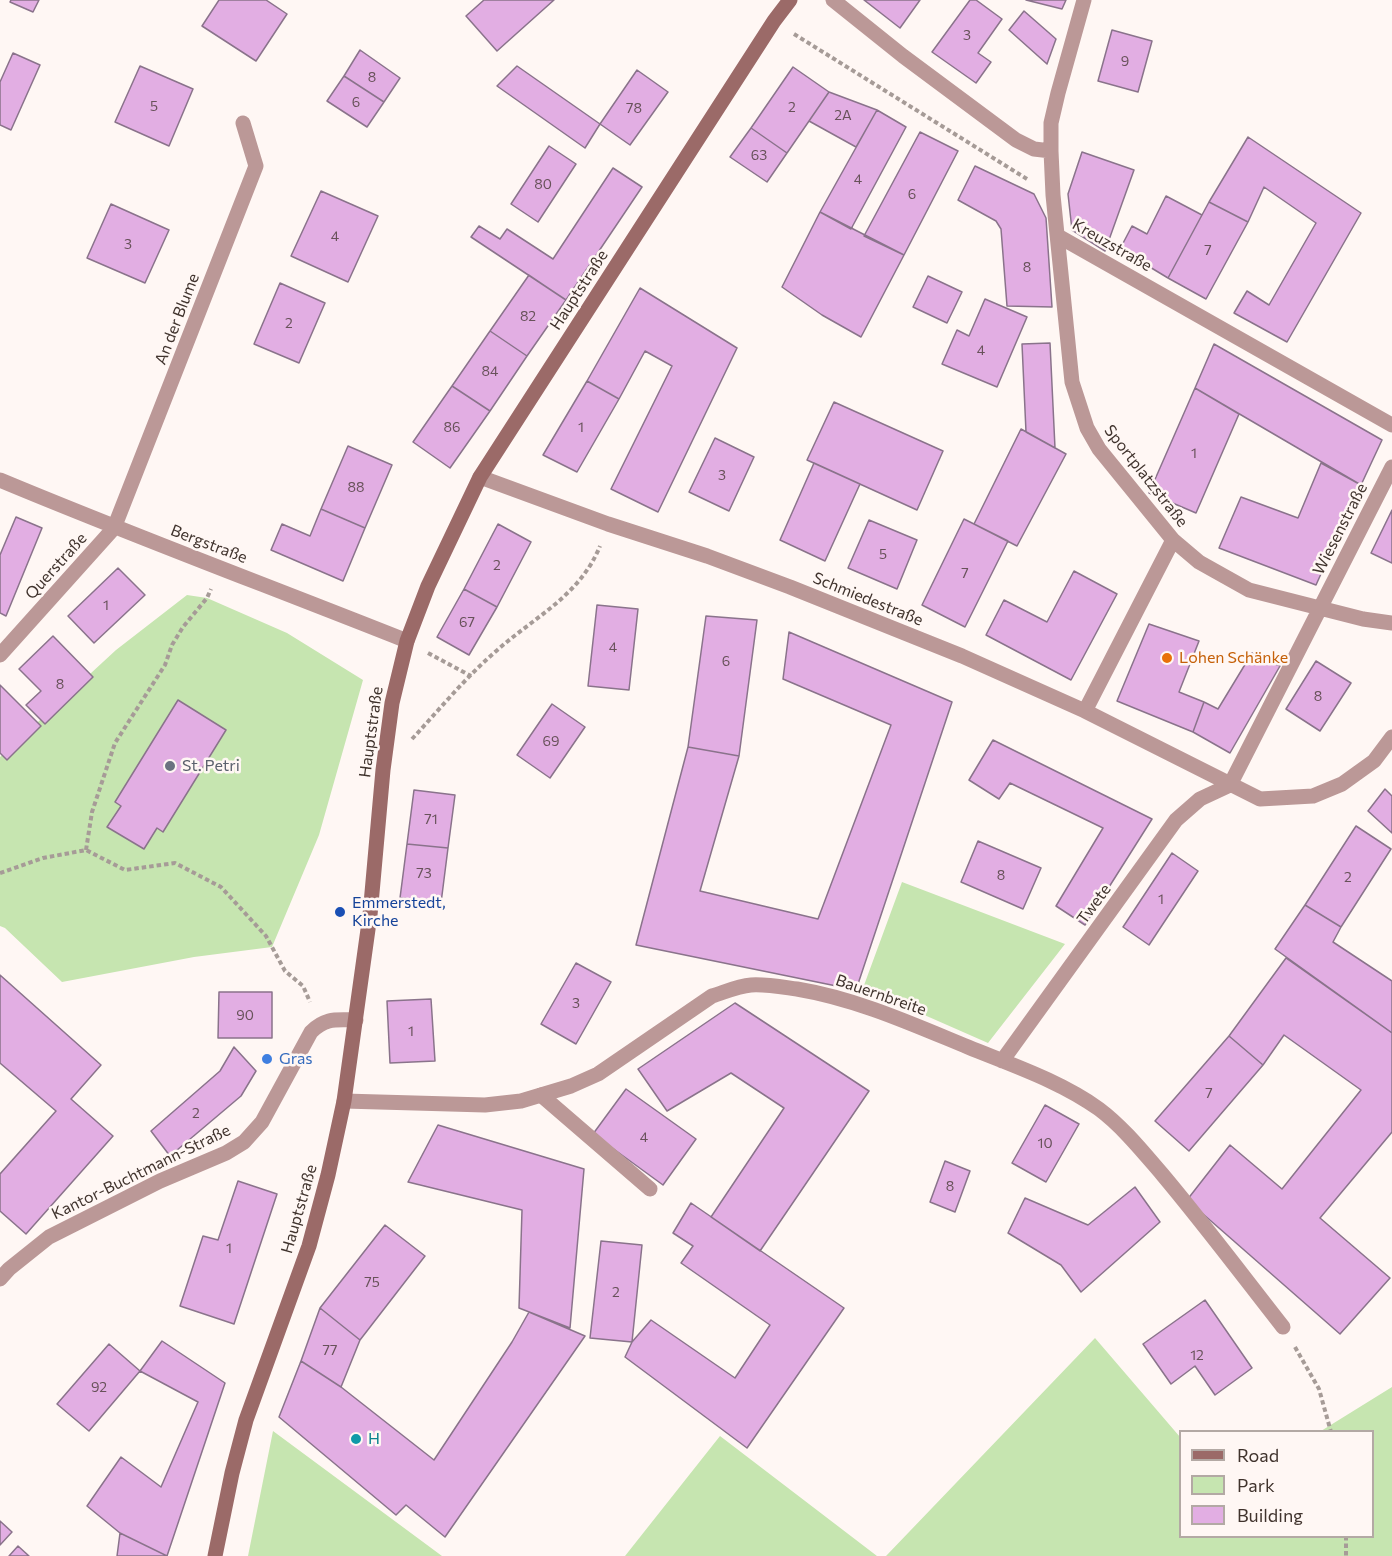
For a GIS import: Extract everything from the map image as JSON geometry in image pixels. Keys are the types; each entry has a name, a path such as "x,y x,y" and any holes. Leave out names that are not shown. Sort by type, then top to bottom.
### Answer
{"main road":[{"name":"Hauptstraße","path":"214,1556 246,1420 309,1246 328,1175 344,1101 370,915 383,770 392,703 406,641 428,586 480,477 774,21 790,0"}],"street":[{"path":"833,0 903,56 1016,140 1034,149 1051,151"},
{"name":"Kreuzstraße","path":"1084,0 1051,123 1053,195 1058,236 1392,424"},
{"name":"An der Blume","path":"114,528 256,166 243,123"},
{"name":"Sportplatzstraße","path":"1058,236 1072,382 1087,428 1099,449 1173,540 1199,562 1249,590 1363,619 1392,623"},
{"name":"Wiesenstraße","path":"1230,785 1392,467"},
{"name":"Schmiedestraße","path":"480,477 608,524 707,556 962,656 1086,711 1260,799 1312,796 1342,784 1374,761 1392,737"},
{"name":"Bergstraße","path":"0,480 114,528 222,567 406,641"},
{"name":"Querstraße","path":"0,655 114,528"},
{"path":"1086,711 1173,540"},
{"name":"Twete","path":"1002,1061 1176,820 1200,799 1230,785"},
{"name":"Bauernbreite","path":"344,1101 485,1104 521,1101 571,1086 598,1074 712,996 731,989 751,985 777,986 847,1000 1002,1061 1067,1090 1100,1110 1132,1140 1176,1191 1283,1327"},
{"path":"319,1024 328,1020 356,1020"},
{"name":"Kantor-Buchtmann-Straße","path":"0,1279 49,1237 160,1181 226,1153 244,1142 262,1122 311,1032 319,1024"},
{"path":"541,1095 650,1189"}],"path":[{"path":"774,21 1053,195"},
{"path":"383,770 494,652 573,589 593,563 608,524"},
{"path":"86,850 92,812 115,743 165,665 172,645 183,627 207,597 222,567"},
{"path":"406,641 471,676"},
{"path":"0,873 43,858 86,850 125,870 175,862 221,887 266,936 285,971 303,986 319,1024"},
{"path":"1283,1327 1319,1389 1331,1430"},
{"path":"1346,1538 1346,1556"}],"green space":[{"path":"187,595 207,598 287,633 363,680 319,835 272,947 194,957 62,982 5,928 0,926 0,757 116,650"},
{"path":"902,882 1065,944 988,1043 863,988"},
{"path":"1095,1338 1179,1436 1179,1538 1374,1538 1374,1430 1323,1430 1392,1387 1392,1556 886,1556"},
{"path":"273,1431 442,1556 248,1556"},
{"path":"720,1436 877,1556 625,1556"}],"building":[{"path":"11,0 39,0 33,12 10,2"},
{"path":"219,0 266,0 287,14 256,61 202,26"},
{"path":"484,0 554,0 497,51 466,16"},
{"path":"864,0 920,0 900,28"},
{"path":"970,0 976,0 1002,19 978,53 991,62 976,83 932,52"},
{"path":"1026,0 1066,0 1062,9"},
{"path":"1024,11 1056,39 1047,64 1009,30"},
{"path":"1112,30 1152,41 1138,92 1098,81"},
{"path":"360,50 400,78 384,102 344,76"},
{"path":"13,53 40,65 11,130 0,125 0,82"},
{"path":"140,66 193,89 169,146 115,122"},
{"path":"517,66 600,124 585,148 497,86"},
{"path":"793,67 829,92 787,153 751,128"},
{"path":"637,70 668,92 630,145 600,124"},
{"path":"344,76 384,102 367,127 327,101"},
{"path":"829,92 877,110 856,147 809,121"},
{"path":"877,110 906,127 851,229 820,212"},
{"path":"751,128 787,153 767,182 730,157"},
{"path":"920,132 958,151 904,255 864,236"},
{"path":"1248,137 1361,213 1287,342 1234,313 1247,291 1269,305 1316,223 1264,187 1248,222 1209,202"},
{"path":"549,146 576,164 538,222 511,204"},
{"path":"1082,152 1134,170 1105,251 1072,230 1068,194"},
{"path":"975,166 1034,194 1046,218 1052,307 1007,306 1001,229 996,221 958,200"},
{"path":"613,168 642,187 566,300 471,237 479,226 500,239 507,229 553,259"},
{"path":"321,191 378,216 348,282 291,256"},
{"path":"1166,196 1202,215 1168,278 1120,249 1132,226 1147,234"},
{"path":"1209,202 1248,222 1206,299 1168,278"},
{"path":"111,204 169,230 145,283 87,258"},
{"path":"820,212 904,255 861,337 822,315 782,287"},
{"path":"529,275 566,300 527,356 490,331"},
{"path":"928,276 962,292 947,323 913,307"},
{"path":"280,283 325,303 299,363 254,344"},
{"path":"640,288 737,348 658,512 611,489 672,366 645,351 619,399 587,381"},
{"path":"985,299 1027,317 997,387 942,364 957,330 969,336"},
{"path":"490,331 527,356 490,411 452,386"},
{"path":"1050,343 1055,448 1026,432 1022,344"},
{"path":"1214,344 1382,440 1361,485 1195,388"},
{"path":"587,381 619,399 577,472 543,455"},
{"path":"452,386 490,411 450,468 413,442"},
{"path":"1195,388 1239,414 1196,513 1149,493"},
{"path":"834,402 943,451 917,510 807,460"},
{"path":"1021,429 1066,454 1017,546 974,524"},
{"path":"715,438 754,457 729,511 689,492"},
{"path":"348,446 392,465 365,528 321,509"},
{"path":"814,463 860,484 825,561 780,540"},
{"path":"1321,463 1361,485 1316,585 1219,548 1241,497 1298,518"},
{"path":"321,509 365,528 343,581 271,550 282,524 310,536"},
{"path":"1392,510 1392,563 1371,553"},
{"path":"16,517 42,528 6,616 0,613 0,555"},
{"path":"964,519 1008,541 965,627 922,605"},
{"path":"869,520 917,540 897,589 848,568"},
{"path":"498,524 531,542 497,607 464,589"},
{"path":"118,568 145,595 94,643 68,616"},
{"path":"1074,571 1117,594 1071,680 986,635 1004,600 1047,622"},
{"path":"464,589 497,607 469,655 437,637"},
{"path":"597,605 638,609 629,690 588,686"},
{"path":"706,616 757,620 739,756 688,747"},
{"path":"1149,624 1199,641 1179,692 1204,702 1193,732 1117,701"},
{"path":"789,632 952,702 856,990 636,945 688,747 739,756 700,891 818,919 891,725 783,679"},
{"path":"53,636 93,677 45,724 26,705 41,691 19,669"},
{"path":"1252,653 1280,666 1230,753 1193,732 1204,702 1218,709"},
{"path":"1316,661 1351,683 1320,731 1286,709"},
{"path":"0,685 41,726 7,760 0,753"},
{"name":"St. Petri","path":"178,700 226,730 163,832 157,828 144,849 107,827 121,806 115,802"},
{"path":"552,704 585,727 550,778 517,755"},
{"path":"993,740 1152,819 1085,925 1056,906 1103,828 1010,783 999,799 969,780"},
{"path":"1385,789 1392,796 1392,833 1368,811"},
{"path":"414,790 455,795 448,848 407,844"},
{"path":"1356,826 1391,849 1341,927 1305,905"},
{"path":"978,841 1041,868 1023,909 961,882"},
{"path":"407,844 448,848 441,903 400,898"},
{"path":"1172,853 1198,871 1149,945 1123,927"},
{"path":"1305,905 1341,927 1333,942 1392,981 1392,1033 1275,949"},
{"path":"1286,958 1392,1033 1392,1132 1320,1218 1390,1278 1340,1334 1187,1200 1230,1145 1282,1189 1361,1090 1284,1035 1263,1065 1229,1036"},
{"path":"576,963 611,982 576,1044 541,1024"},
{"path":"0,975 101,1065 71,1099 113,1136 26,1234 0,1211 0,1174 56,1111 0,1063"},
{"path":"219,992 272,992 272,1038 218,1038"},
{"path":"431,999 435,1061 390,1063 387,1001"},
{"path":"735,1003 869,1091 760,1251 711,1217 784,1108 731,1073 667,1111 638,1069"},
{"path":"1229,1036 1263,1065 1189,1151 1155,1121"},
{"path":"234,1047 256,1071 241,1096 170,1156 151,1131 220,1071"},
{"path":"626,1089 696,1139 663,1185 593,1134"},
{"path":"1045,1105 1079,1124 1046,1182 1012,1163"},
{"path":"438,1125 584,1169 570,1328 519,1308 522,1210 408,1182"},
{"path":"945,1161 970,1171 955,1212 930,1202"},
{"path":"238,1181 277,1194 234,1324 180,1306 203,1236 218,1240"},
{"path":"1135,1187 1160,1222 1081,1292 1061,1265 1008,1233 1025,1198 1088,1225"},
{"path":"691,1203 844,1308 747,1448 625,1357 632,1342 651,1320 735,1378 770,1325 681,1263 693,1246 673,1233"},
{"path":"385,1225 425,1256 360,1340 320,1308"},
{"path":"601,1241 642,1245 632,1342 590,1338"},
{"path":"1205,1300 1252,1368 1215,1395 1195,1366 1171,1384 1143,1344"},
{"path":"320,1308 360,1340 341,1387 301,1361"},
{"name":"H","path":"529,1312 585,1336 445,1537 406,1505 396,1515 279,1417 301,1361 341,1387 434,1460 512,1342"},
{"path":"162,1341 225,1383 167,1556 120,1533 87,1506 121,1457 161,1487 198,1402 140,1371"},
{"path":"109,1344 140,1371 89,1431 57,1404"},
{"path":"0,1521 12,1532 0,1545"},
{"path":"120,1533 167,1556 117,1556"},
{"path":"18,1546 29,1556 9,1556"}],"place":[{"name":"Lohen Schänke","path":"1167,658"},
{"name":"St. Petri","path":"170,766"},
{"name":"Emmerstedt, Kirche","path":"340,912"},
{"name":"Gras","path":"267,1059"},
{"name":"H","path":"356,1439"}]}
